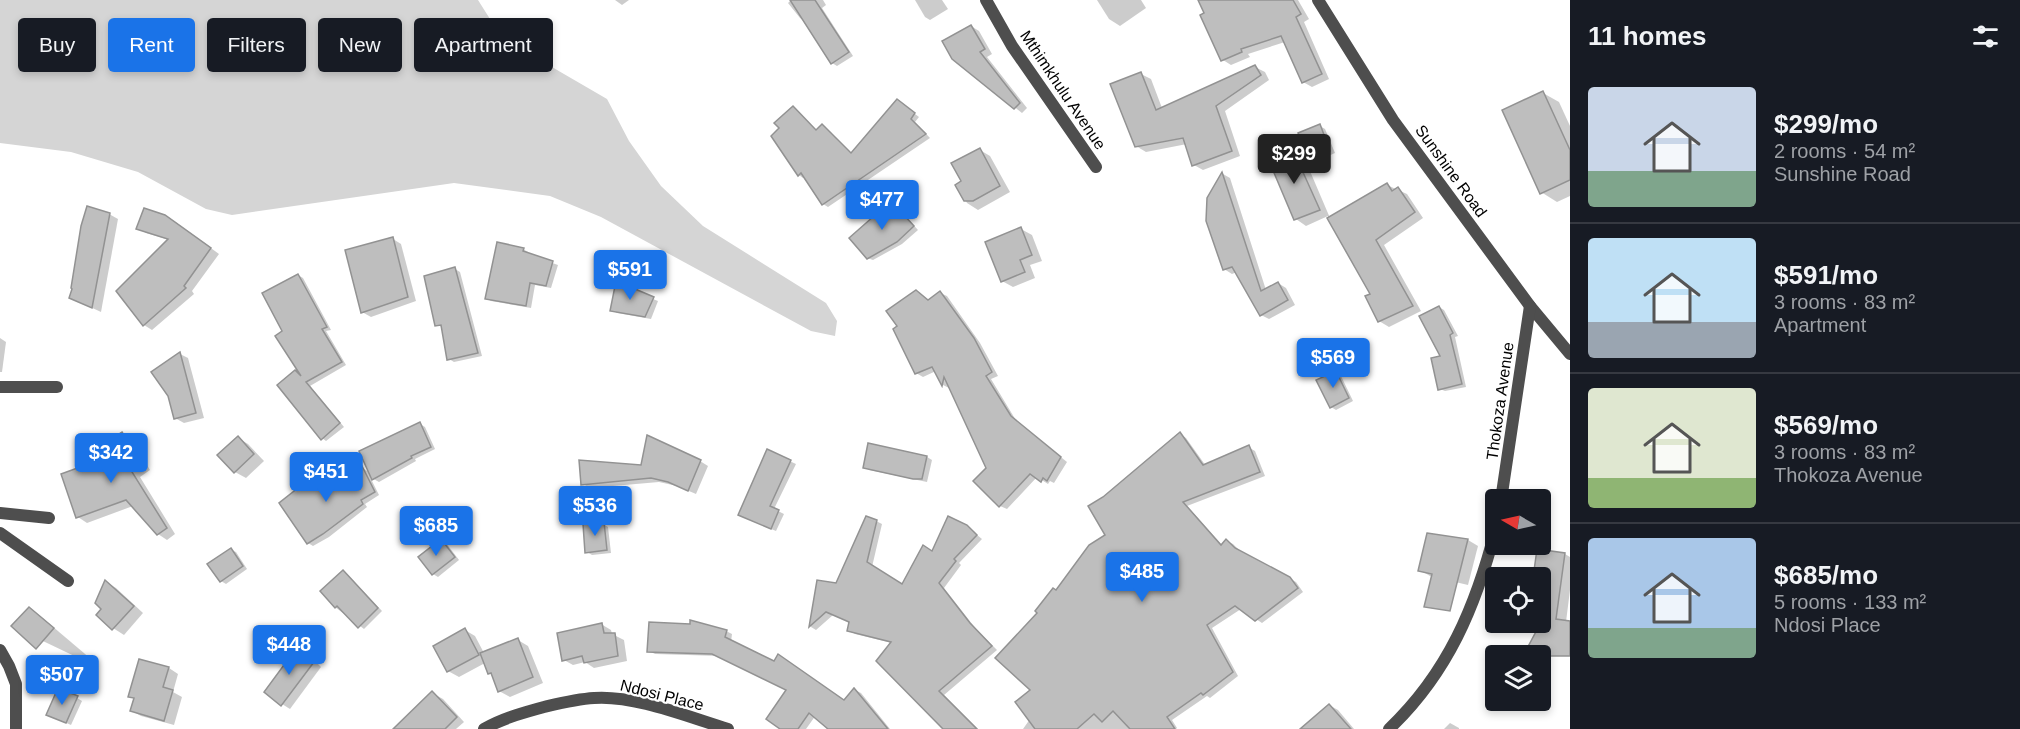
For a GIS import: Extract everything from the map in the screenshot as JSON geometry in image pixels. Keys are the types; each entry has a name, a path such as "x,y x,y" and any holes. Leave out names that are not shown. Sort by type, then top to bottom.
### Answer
{"street":[{"name":"Mthimkhulu Avenue","path":"986,0 1018,55 1096,167"},
{"name":"Sunshine Road","path":"1318,0 1393,120 1530,306 1570,354"},
{"name":"Thokoza Avenue","path":"1503,489 1530,306"},
{"path":"0,387 57,387"},
{"path":"0,513 49,518"},
{"path":"0,533 68,581"},
{"path":"1389,729 1407,712 1433,679 1460,633 1489,555"},
{"path":"0,650 16,684 16,729"},
{"name":"Ndosi Place","path":"484,729 499,721 524,713 569,701 595,698 636,702 728,729"}],"shaded area":[{"path":"0,0 478,0 489,18 414,18 414,72 553,72 553,68 607,99 629,141 661,186 703,226 826,303 837,321 835,336 811,331 601,217 550,196 454,183 232,215 206,209 138,172 71,152 0,143"}],"building":[{"path":"790,0 815,0 849,52 831,64"},
{"path":"1198,0 1293,0 1301,14 1296,17 1322,74 1302,83 1281,36 1241,49 1242,52 1221,61 1200,15 1204,13"},
{"path":"971,25 985,49 980,52 1020,103 1014,109 952,59 942,41"},
{"path":"1255,65 1261,75 1216,106 1232,151 1192,166 1183,138 1135,147 1110,84 1141,72 1156,110"},
{"path":"1543,91 1570,150 1570,180 1540,194 1502,110"},
{"path":"897,99 915,113 911,119 926,134 822,205 801,173 798,176 771,136 779,128 774,123 793,106 816,130 822,124 851,153"},
{"path":"1320,124 1330,151 1309,160 1298,133"},
{"path":"980,148 1000,186 973,201 964,201 955,185 961,181 951,163"},
{"path":"1293,150 1320,210 1294,220 1269,161"},
{"path":"1222,172 1261,291 1278,282 1288,300 1260,316 1232,267 1223,270 1206,221 1207,198"},
{"path":"1387,183 1392,191 1398,187 1415,212 1376,240 1413,306 1378,322 1365,296 1370,294 1327,218"},
{"path":"891,201 914,226 897,242 867,259 849,238"},
{"path":"87,206 110,213 92,308 69,298 81,226"},
{"path":"144,208 165,215 211,248 184,286 186,288 143,326 116,291 168,239 136,229"},
{"path":"1021,227 1032,255 1020,260 1025,272 1001,282 985,242"},
{"path":"393,237 408,297 361,313 345,250"},
{"path":"497,242 524,248 523,251 553,261 546,286 530,283 526,306 485,299"},
{"path":"455,267 478,353 447,360 441,325 435,326 424,276"},
{"path":"298,274 327,327 322,329 342,362 306,382 340,423 321,440 277,385 295,370 301,376 275,336 282,331 262,293"},
{"path":"616,281 654,297 645,317 610,311"},
{"path":"916,290 928,300 940,291 974,338 992,372 986,376 1011,416 1061,457 1047,481 1043,478 1041,482 1030,474 999,507 973,481 986,468 944,377 942,386 932,367 915,374 893,329 897,326 886,311"},
{"path":"1439,306 1453,333 1450,335 1462,384 1438,390 1431,358 1440,356 1419,316"},
{"path":"180,352 196,413 174,419 168,396 151,372"},
{"path":"1336,371 1349,398 1330,408 1316,380"},
{"path":"420,422 431,447 411,456 412,458 372,480 359,451"},
{"path":"122,432 142,465 132,472 167,528 157,535 126,500 76,518 61,474 105,458 98,448"},
{"path":"1180,432 1203,465 1249,445 1260,472 1183,502 1221,545 1226,539 1235,548 1290,577 1298,588 1255,621 1235,606 1207,625 1233,672 1203,695 1201,693 1167,717 1175,729 1130,729 1113,711 1102,722 1094,714 1077,729 1035,729 1015,702 1030,690 995,658 1037,613 1035,611 1053,588 1056,590 1089,545 1105,535 1088,506 1103,497"},
{"path":"647,435 701,460 688,491 668,482 651,478 581,485 579,460 641,465"},
{"path":"238,436 254,454 234,473 217,455"},
{"path":"868,443 927,456 922,479 863,468"},
{"path":"767,449 791,460 770,506 779,510 771,529 738,515"},
{"path":"362,466 375,492 361,500 363,504 307,544 279,503 317,473 327,485"},
{"path":"866,516 877,520 867,562 902,584 923,545 932,551 948,516 967,525 977,535 954,559 956,561 939,583 970,623 992,646 939,691 977,729 943,729 876,661 891,642 847,631 849,622 826,612 809,627 817,580 836,583"},
{"path":"604,522 607,550 585,553 583,524"},
{"path":"1427,533 1468,539 1450,611 1424,607 1432,574 1418,571"},
{"path":"441,539 455,557 432,575 418,557"},
{"path":"231,548 243,566 220,582 207,564"},
{"path":"1551,551 1565,553 1556,619 1570,621 1570,656 1551,656 1551,645 1529,645 1535,633 1551,633 1551,567 1535,567 1536,555 1551,555"},
{"path":"343,570 378,608 358,628 320,591"},
{"path":"105,580 134,606 112,630 96,615 101,609 95,603"},
{"path":"29,607 54,628 36,649 11,626"},
{"path":"690,620 727,630 725,637 774,661 778,654 844,700 854,688 888,729 828,729 809,713 798,729 780,729 766,719 786,690 712,654 647,652 649,622 690,624"},
{"path":"602,623 604,633 615,633 618,656 584,663 582,656 562,661 557,633"},
{"path":"465,628 479,655 447,672 433,646"},
{"path":"518,638 533,677 498,692 480,653"},
{"path":"298,646 314,662 281,706 264,692"},
{"path":"139,659 169,667 163,687 173,690 164,721 130,711 134,698 128,697"},
{"path":"58,688 78,696 66,723 46,715"},
{"path":"432,691 457,717 445,729 393,729"},
{"path":"1329,704 1351,729 1300,729"}]}
